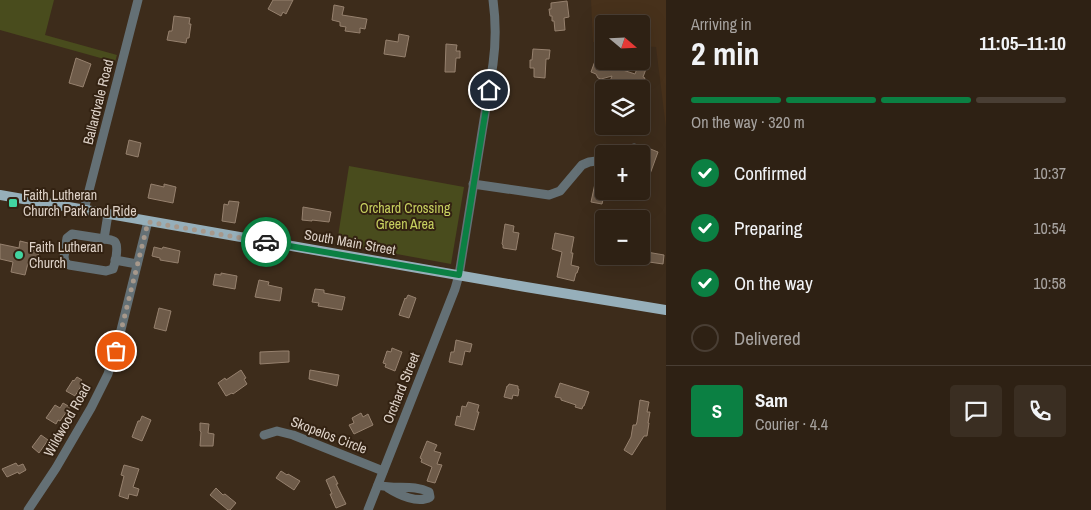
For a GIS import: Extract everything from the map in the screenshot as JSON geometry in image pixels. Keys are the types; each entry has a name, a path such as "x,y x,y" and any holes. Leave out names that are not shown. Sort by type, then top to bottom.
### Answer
{"main road":[{"name":"South Main Street","path":"0,195 666,310"}],"street":[{"name":"Ballardvale Road","path":"84,210 138,0"},
{"name":"Orchard Street","path":"368,510 459,275 496,44 494,0"},
{"path":"473,184 548,195 560,192 582,165 595,161"},
{"path":"104,239 108,214"},
{"name":"Wildwood Road","path":"28,510 60,462 108,374 120,338 148,222"},
{"path":"74,234 113,240 117,248 115,260 113,268 108,271 69,265 64,261 66,240 70,235 74,234"},
{"path":"115,260 137,264"},
{"name":"Skopelos Circle","path":"264,434 277,432 294,435 384,470"},
{"path":"378,485 388,488"}],"shaded area":[{"path":"591,0 666,0 666,128 656,47 650,47 650,15 595,15 595,42 593,42"}],"green space":[{"path":"0,0 54,0 45,35 117,55 115,62 0,30"},
{"name":"Orchard Crossing Green Area","path":"349,166 464,187 451,264 337,243"}],"building":[{"path":"273,0 293,0 286,14 283,12 281,16 268,9"},
{"path":"567,1 569,17 564,18 565,30 555,31 554,21 552,21 549,9 551,9 551,3"},
{"path":"334,5 344,7 342,15 367,19 365,29 360,28 360,33 345,31 346,27 340,26 340,22 332,20"},
{"path":"174,16 190,18 189,38 187,38 186,43 167,40 169,31 172,31"},
{"path":"399,34 409,36 405,57 384,54 386,40 398,42"},
{"path":"446,44 457,45 456,51 460,51 460,58 456,58 455,72 445,72"},
{"path":"533,49 550,50 549,59 546,59 545,78 534,77 534,68 530,68"},
{"path":"76,58 91,64 83,87 69,83"},
{"path":"595,61 595,70 623,70 635,74 636,70 646,70 643,77 644,80 610,80 612,76 601,79 591,72"},
{"path":"129,140 141,143 138,157 126,154"},
{"path":"650,149 658,152 650,174"},
{"path":"151,184 164,187 164,184 176,187 173,203 148,198"},
{"path":"595,184 595,200 603,200 602,204 591,202"},
{"path":"229,201 239,202 235,223 222,221 224,204 228,205"},
{"path":"303,207 331,212 329,222 302,220"},
{"path":"505,224 514,226 513,232 519,233 516,250 503,248"},
{"path":"555,233 574,237 571,265 579,267 574,281 557,277 562,252 552,249"},
{"name":"Faith Lutheran Church","path":"20,241 32,244 31,250 39,251 36,264 28,263 25,275 11,272 13,262 0,259 0,244 19,248"},
{"path":"154,247 180,251 178,263 160,260 160,258 152,256"},
{"path":"650,253 664,255 663,264 650,262"},
{"path":"221,273 237,276 235,289 213,285 215,274 221,275"},
{"path":"259,280 269,282 268,285 282,288 280,301 255,297"},
{"path":"315,289 324,290 324,293 345,297 342,310 318,306 319,303 312,302"},
{"path":"408,295 416,298 409,318 399,315 405,298"},
{"path":"159,308 171,311 166,331 154,328"},
{"path":"456,340 472,344 470,352 465,351 462,365 449,362 451,352 454,352"},
{"path":"392,348 402,352 395,371 385,367 386,364 383,363 387,351 391,352"},
{"path":"289,351 289,362 260,364 260,352"},
{"path":"241,370 247,384 233,394 226,396 218,383"},
{"path":"310,370 339,375 337,386 309,379"},
{"path":"77,377 82,380 75,396 66,391"},
{"path":"560,383 589,392 582,409 561,400 561,398 555,397"},
{"path":"509,384 518,386 519,389 518,396 513,395 512,399 504,397"},
{"path":"640,400 649,402 647,412 650,412 649,423 647,436 644,436 632,455 624,450 631,437 633,425 636,425 637,422"},
{"path":"468,402 479,405 474,430 455,425 457,416 460,417 462,406 466,407"},
{"path":"63,403 70,407 60,421 58,420 56,424 46,418 55,405 60,408"},
{"path":"361,413 363,417 368,414 373,425 354,434 349,425 354,423 352,418"},
{"path":"142,416 151,420 142,441 132,437"},
{"path":"200,423 209,424 208,433 214,434 213,446 200,446"},
{"path":"41,435 48,440 39,453 32,447"},
{"path":"427,441 437,445 434,451 441,453 437,464 442,465 435,483 427,481 432,467 421,462 422,459 420,458"},
{"path":"16,463 18,466 23,464 26,470 7,477 2,469"},
{"path":"124,465 139,469 133,487 139,489 137,496 129,494 128,499 119,496 124,476 121,475"},
{"path":"281,471 300,481 294,490 276,478"},
{"path":"334,476 346,504 336,508 326,480"},
{"path":"216,488 236,503 230,510 210,495"}],"way so far":[{"path":"116,351 148,222 266,242"}],"place":[{"name":"Faith Lutheran Church Park and Ride","path":"13,203"},
{"name":"Faith Lutheran Church","path":"19,255"}],"route":[{"path":"266,242 459,275 489,90"}]}
